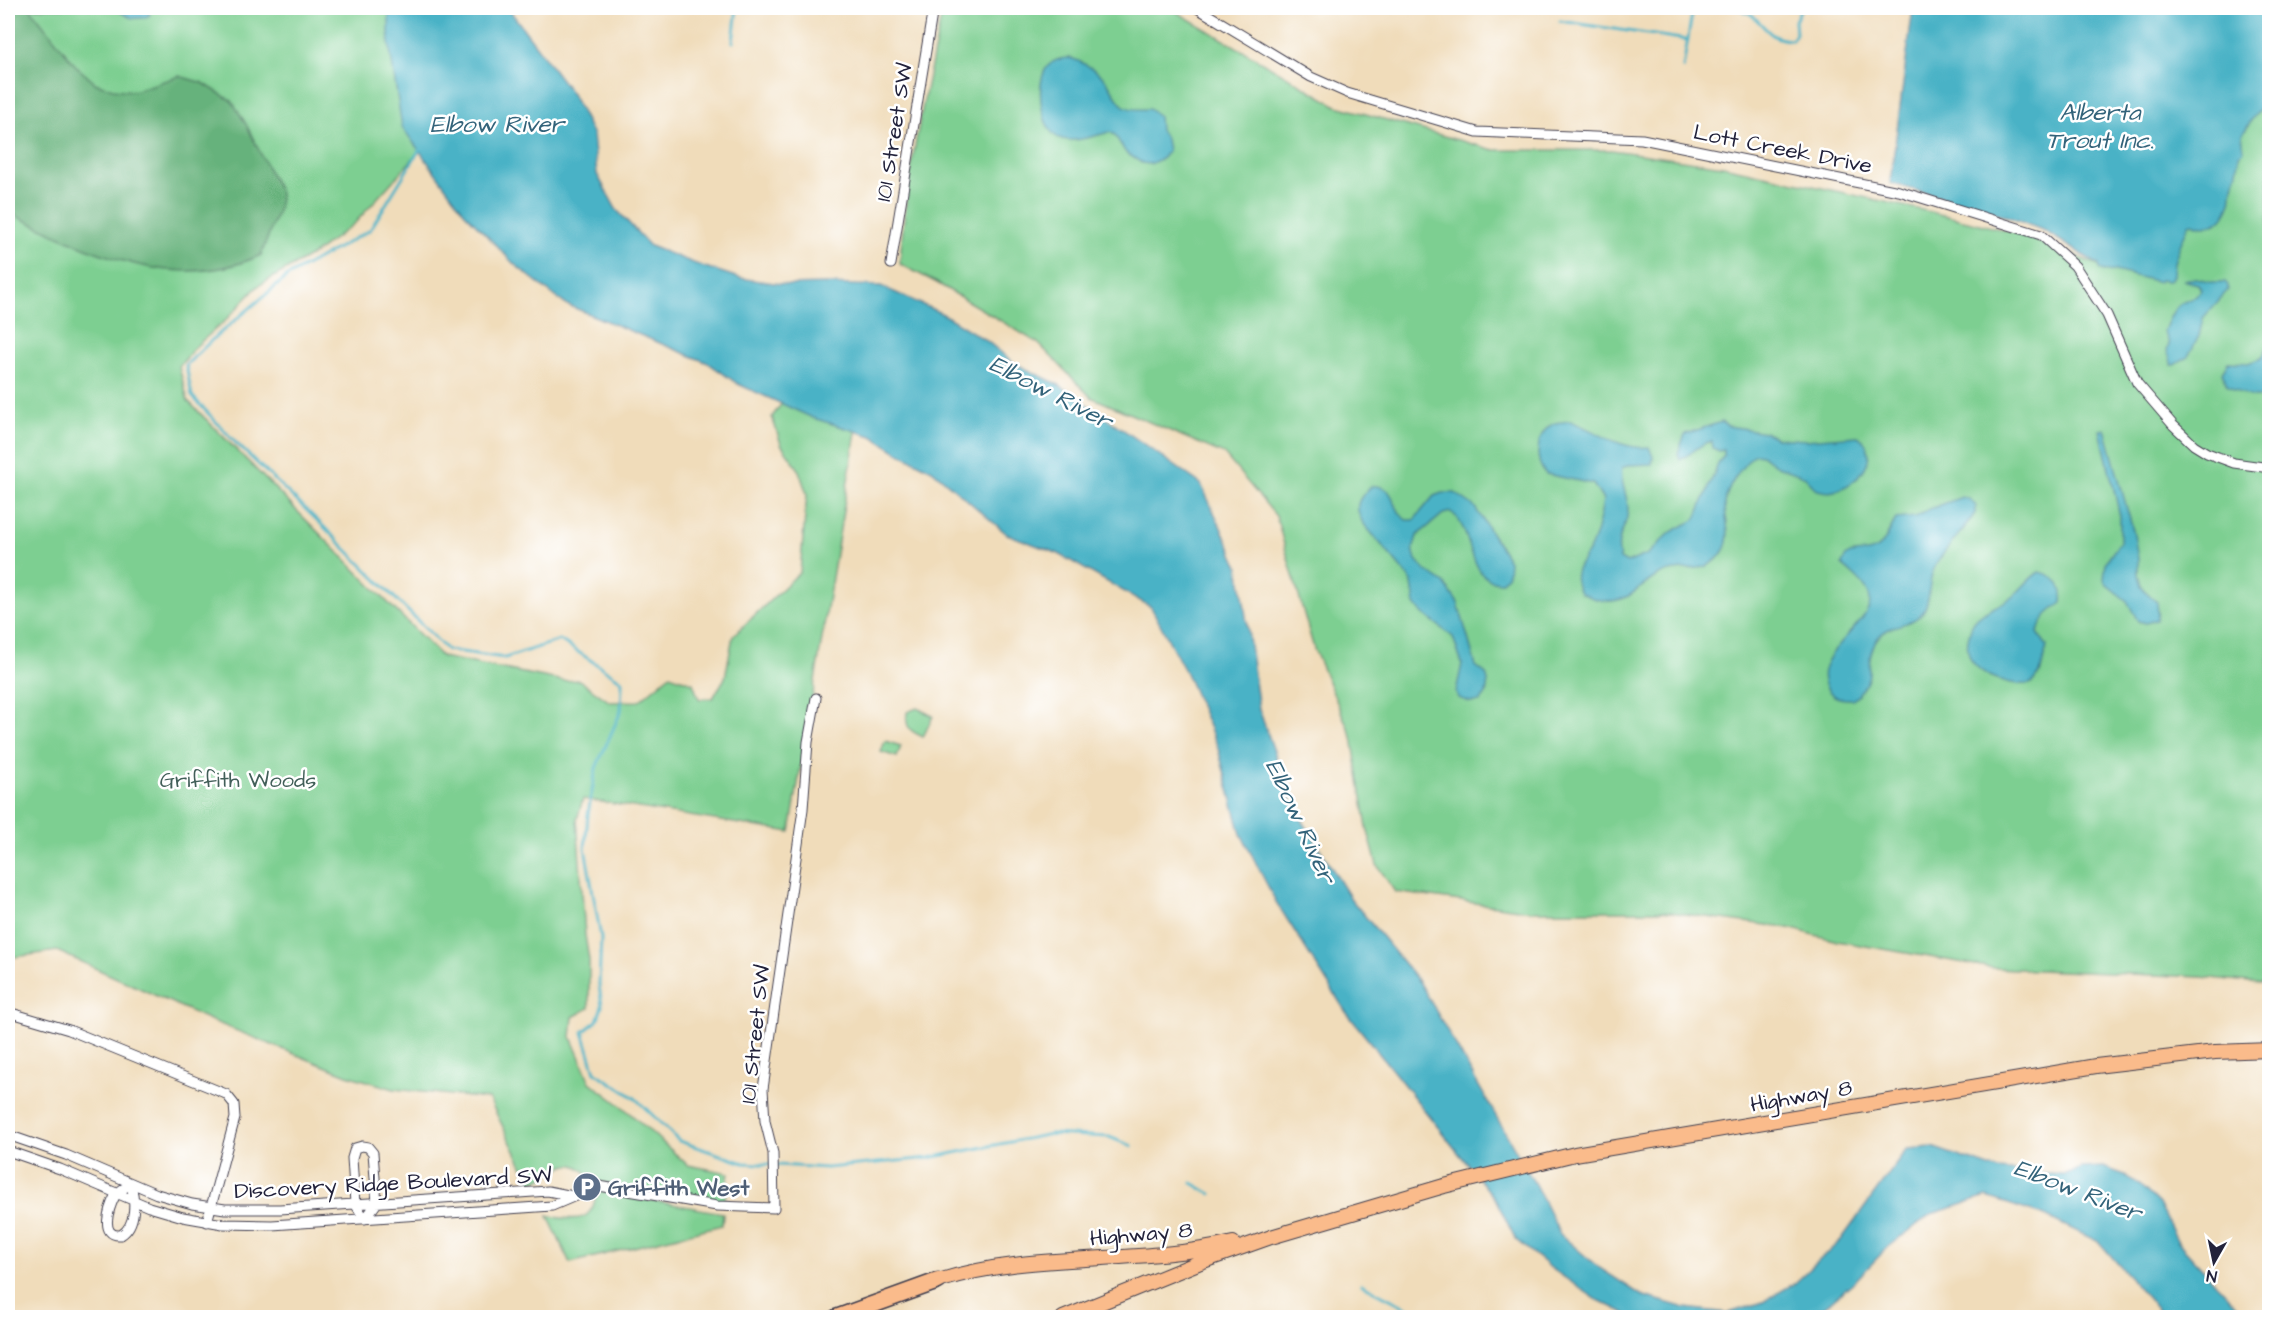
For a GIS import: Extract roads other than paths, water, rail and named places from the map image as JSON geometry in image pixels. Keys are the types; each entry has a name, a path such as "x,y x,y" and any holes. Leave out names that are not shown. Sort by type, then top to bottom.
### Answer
{"highway":[{"path":"836,1317 938,1281"},
{"path":"863,1317 938,1281"}],"main road":[{"name":"Highway 8","path":"1063,1317 1234,1250 1346,1214 1444,1186 1575,1154 2096,1066 2215,1052 2270,1050"},
{"name":"Highway 8","path":"938,1281 965,1272 1013,1263 1160,1254 1204,1248 1346,1214"}],"street":[{"name":"101 Street SW","path":"891,264 933,8"},
{"name":"Lott Creek Drive","path":"1197,8 1311,77 1347,93 1477,132 1642,139 1899,191 2041,235 2075,266 2107,315 2137,383 2173,425 2194,445 2218,459 2270,468"},
{"name":"101 Street SW","path":"573,1196 599,1186 717,1206 774,1208 774,1158 765,1121 763,1089 803,809 807,752 816,698"},
{"path":"8,1012 69,1029 226,1094 234,1104 235,1118 207,1222"},
{"name":"Discovery Ridge Boulevard SW","path":"8,1135 66,1155 131,1184 176,1200 211,1207 245,1210 548,1191 573,1196"},
{"path":"362,1146 369,1147 373,1153 376,1203 365,1219 355,1204 352,1154 356,1148 362,1146"},
{"name":"Discovery Ridge Boulevard SW","path":"8,1151 60,1169 165,1213 207,1222 254,1226 552,1206 573,1196"},
{"path":"131,1184 136,1202 126,1231 121,1235 114,1235 108,1231 106,1224 116,1194 131,1184"}],"water":[{"path":"114,8 146,8 150,15 131,18"},
{"name":"Elbow River","path":"389,8 508,8 572,94 593,135 597,174 616,209 650,246 739,278 788,285 881,286 943,314 987,341 1014,363 1059,385 1201,484 1239,567 1259,709 1294,807 1351,899 1420,983 1536,1186 1560,1234 1598,1267 1641,1295 1685,1308 1729,1313 1763,1302 1795,1283 1841,1240 1907,1149 1932,1147 1998,1170 2064,1175 2081,1168 2103,1167 2125,1175 2159,1204 2178,1242 2247,1317 2164,1317 2099,1242 2045,1216 1987,1197 1931,1214 1886,1249 1856,1280 1823,1308 1794,1317 1633,1317 1596,1299 1552,1269 1516,1240 1496,1200 1346,1012 1276,902 1241,834 1217,745 1186,673 1151,607 1059,554 1007,534 932,470 872,436 813,418 738,384 708,363 565,304 514,264 464,212 402,127 389,43"},
{"name":"Alberta Trout Inc.","path":"1913,8 2269,8 2269,98 2242,135 2244,150 2239,154 2228,211 2220,220 2210,225 2189,224 2175,258 2172,277 2169,281 2160,280 2159,282 2115,271 2104,272 2099,269 2099,265 2045,231 2003,215 1890,183"},
{"path":"1070,58 1100,74 1124,106 1149,109 1159,116 1160,130 1166,139 1168,151 1163,158 1150,164 1142,163 1126,153 1115,135 1110,132 1071,140 1059,138 1052,133 1047,125 1041,103 1044,72 1051,63 1059,59"},
{"path":"2196,278 2225,282 2228,290 2203,318 2199,336 2187,358 2172,365 2167,350 2169,343 2164,331 2177,306 2194,297 2201,290 2198,284 2183,280"},
{"path":"2269,345 2269,380 2263,395 2249,396 2227,385 2222,372 2228,362 2248,363 2262,358"},
{"path":"1570,421 1619,443 1649,447 1653,457 1652,464 1629,465 1622,468 1628,509 1620,537 1619,550 1620,559 1627,563 1648,554 1671,532 1696,519 1718,464 1724,455 1724,450 1719,451 1713,448 1712,441 1705,443 1680,460 1678,453 1685,434 1721,422 1728,426 1765,432 1776,438 1806,440 1858,436 1865,444 1868,460 1859,476 1851,483 1843,488 1827,492 1815,489 1806,477 1775,465 1762,455 1755,454 1740,470 1728,492 1725,505 1728,539 1717,559 1694,569 1668,571 1625,598 1603,601 1580,593 1575,578 1595,537 1603,500 1593,484 1546,474 1539,462 1538,447 1544,433 1555,423"},
{"path":"2105,429 2134,534 2141,587 2157,602 2156,620 2146,623 2138,621 2127,601 2107,585 2104,579 2106,562 2120,542 2120,516 2100,430"},
{"path":"1372,486 1386,489 1390,493 1406,520 1414,520 1434,496 1442,493 1455,493 1474,506 1509,561 1508,574 1502,582 1491,580 1482,574 1464,530 1451,512 1443,514 1417,536 1413,549 1416,560 1426,571 1444,583 1458,603 1476,666 1486,674 1488,681 1486,694 1480,702 1458,698 1456,692 1462,664 1453,637 1421,612 1415,604 1412,583 1407,575 1360,517 1358,503 1363,494"},
{"path":"1962,497 1969,499 1976,506 1975,513 1938,562 1932,574 1925,609 1917,618 1890,629 1878,637 1869,660 1866,684 1853,699 1834,696 1824,679 1825,667 1840,643 1860,621 1870,601 1864,586 1842,565 1844,559 1851,554 1869,552 1878,548 1896,519 1916,517 1927,510"},
{"path":"2039,572 2045,573 2058,582 2062,591 2062,603 2047,615 2039,628 2038,633 2047,646 2040,674 2030,684 2009,682 1988,675 1972,661 1968,651 1971,628 1978,618 2012,597"}],"waterway":[{"path":"733,42 737,8"},
{"path":"1683,68 1693,8"},
{"path":"1736,8 1746,11 1774,36 1792,40 1796,34 1795,21 1801,8"},
{"path":"1892,8 1899,10"},
{"path":"1560,21 1688,40"},
{"path":"420,149 370,230 288,276 213,339 186,365 192,396 236,443 447,650 505,658 560,640 622,681 621,711 596,768 585,848 601,938 599,985 602,1006 597,1021 583,1032 595,1072 635,1098 679,1141 744,1163 827,1168 929,1158 1051,1134 1109,1137 1132,1146"},
{"path":"1192,1183 1211,1194"},
{"path":"1361,1284 1427,1318"}],"place":[{"name":"Griffith West","path":"587,1187"}],"park label":[{"name":"Griffith Woods","path":"238,779"}]}
